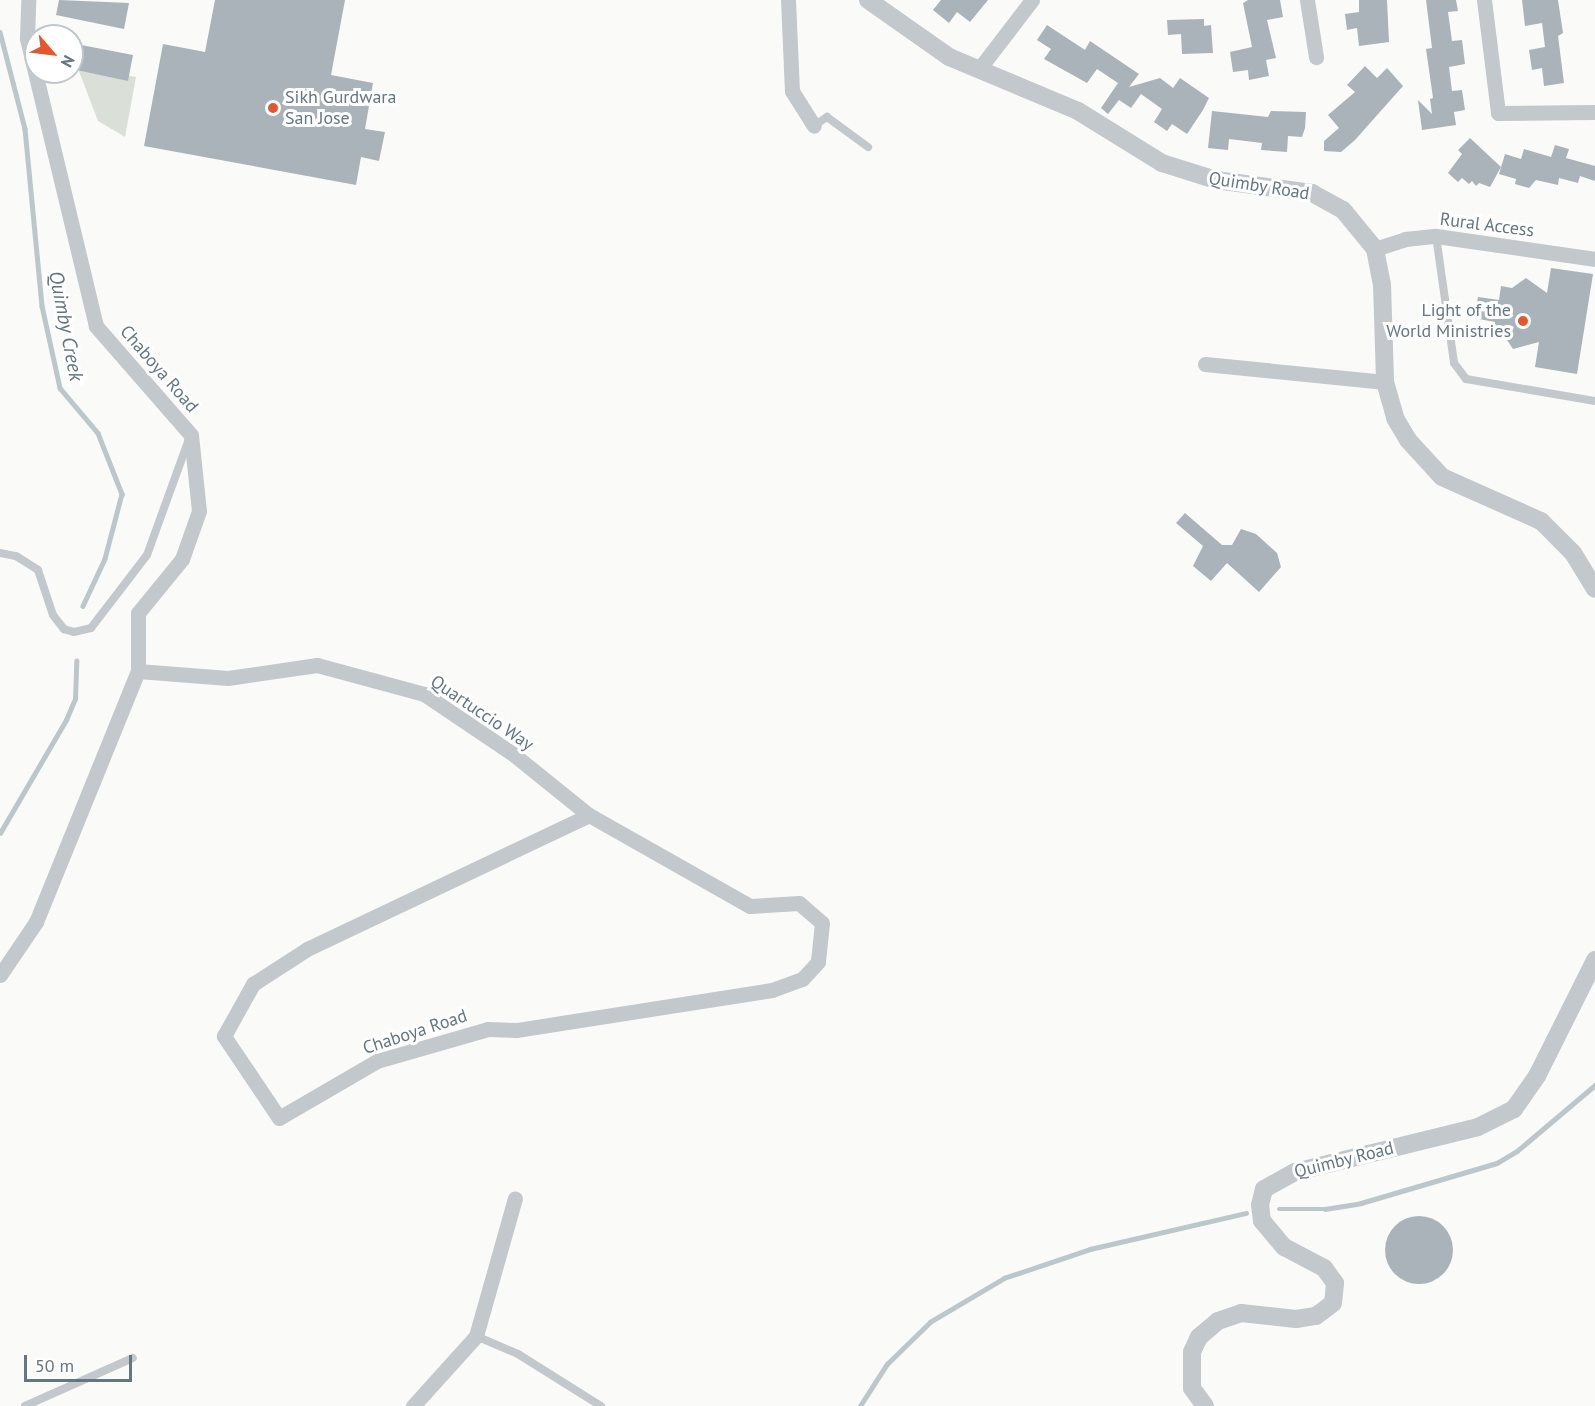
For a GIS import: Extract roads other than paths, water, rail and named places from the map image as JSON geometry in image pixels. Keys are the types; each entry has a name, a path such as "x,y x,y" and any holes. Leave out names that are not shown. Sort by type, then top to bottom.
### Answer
{"street":[{"name":"Chaboya Road","path":"0,975 36,922 138,671 138,613 182,559 199,511 191,435 96,326 27,38 28,0"},
{"path":"788,0 792,91 814,126"},
{"name":"Quimby Road","path":"868,0 949,57 1078,111 1162,163 1186,173 1296,189 1328,199 1343,210 1375,249 1382,284 1385,382 1395,417 1425,462 1459,487 1517,508 1541,521 1573,553 1595,589"},
{"path":"979,69 1032,0"},
{"path":"1307,0 1316,57"},
{"path":"1484,0 1498,113 1595,112"},
{"name":"Rural Access","path":"1375,249 1405,239 1436,236 1595,259"},
{"path":"1205,364 1385,382"},
{"name":"Quartuccio Way","path":"138,671 228,678 317,665 424,694 513,754 589,815 673,860"},
{"name":"Chaboya Road","path":"589,815 306,949 253,984 224,1036 279,1118 377,1062 488,1029 516,1030 771,990 802,979 818,962 822,923 799,903 750,906 673,860"},
{"name":"Quimby Road","path":"1205,1406 1192,1388 1190,1360 1199,1337 1218,1321 1241,1313 1296,1319 1316,1316 1333,1303 1335,1283 1324,1268 1284,1247 1262,1221 1260,1204 1264,1190 1294,1172 1478,1127 1514,1109 1538,1076 1595,960"},
{"path":"413,1406 476,1336 514,1198"}],"lane":[{"path":"814,126 827,117 868,147"},
{"path":"1436,236 1454,363 1466,379 1595,400"},
{"path":"0,553 16,556 38,570 53,615 64,629 74,632 91,628 147,555 191,435"},
{"path":"476,1336 518,1354 601,1406"},
{"path":"25,1406 132,1358"}],"waterway":[{"name":"Quimby Creek","path":"0,32 25,129 42,306 60,388 98,433 122,494 105,559 83,606"},
{"name":"Quimby Creek","path":"0,833 66,720 75,699 76,661"},
{"path":"1279,1209 1325,1209 1361,1203 1497,1163 1517,1151 1595,1085"},
{"path":"860,1406 887,1364 930,1322 1004,1278 1090,1249 1246,1213"}],"place":[{"name":"Sikh Gurdwara San Jose","path":"273,108"},
{"name":"Light of the World Ministries","path":"1523,321"}]}
